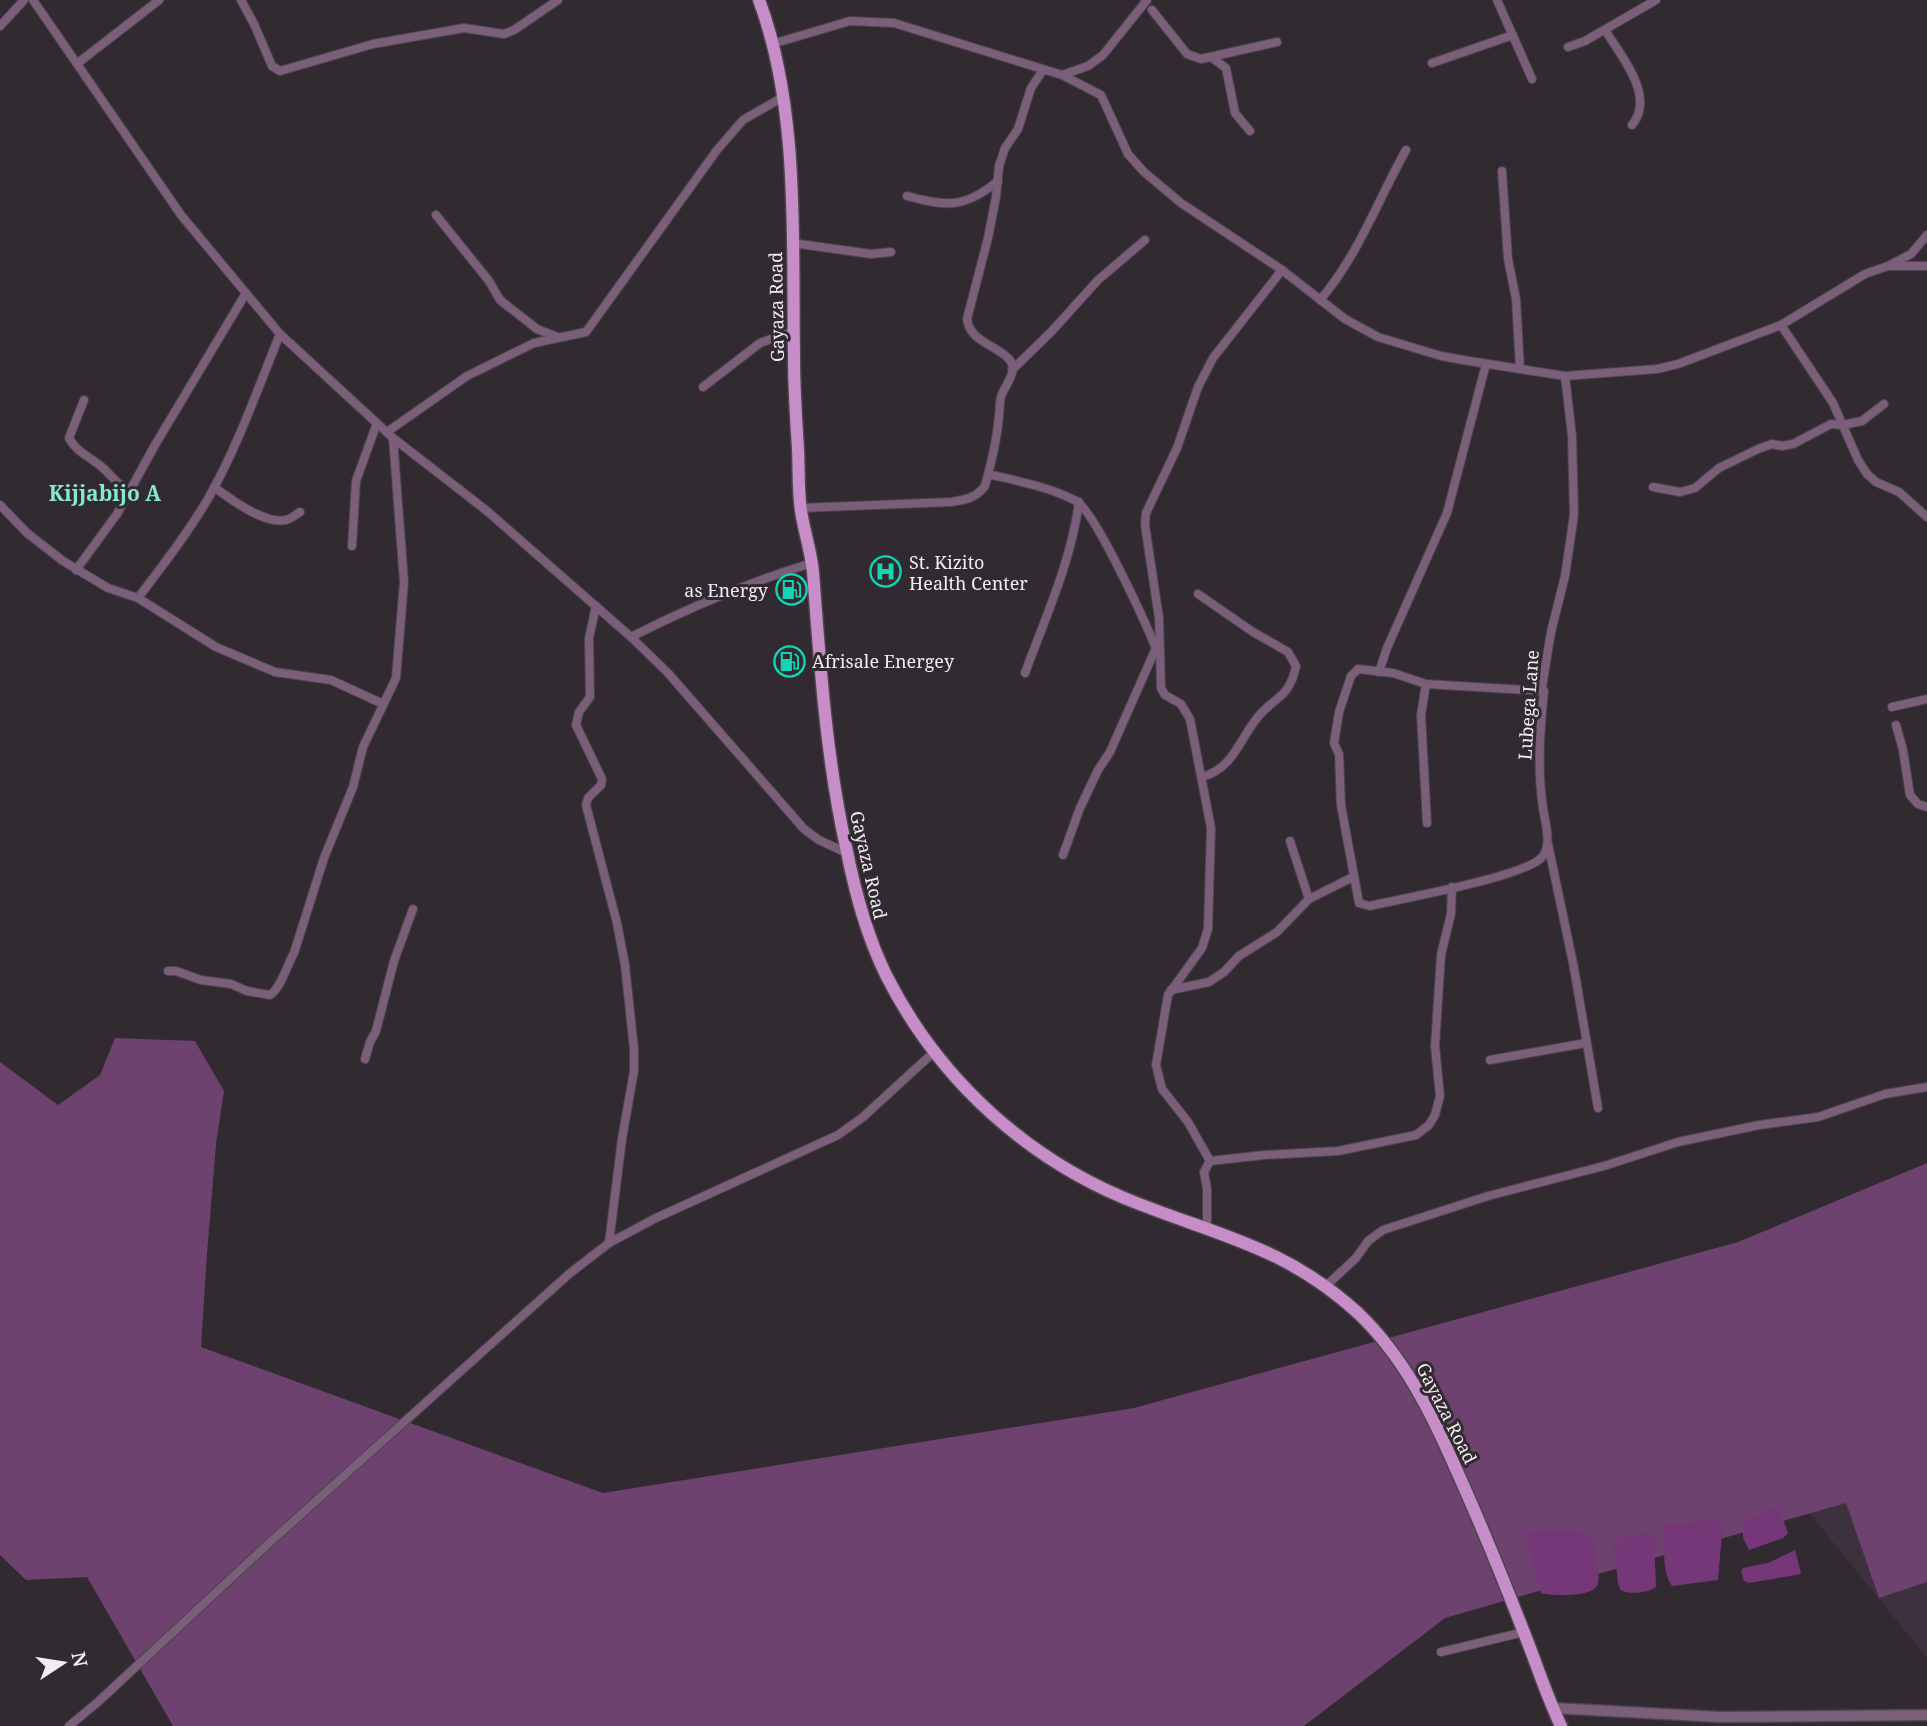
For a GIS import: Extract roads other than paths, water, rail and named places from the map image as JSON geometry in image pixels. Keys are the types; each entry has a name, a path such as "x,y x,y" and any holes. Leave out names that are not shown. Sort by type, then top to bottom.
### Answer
{"main road":[{"name":"Gayaza Road","path":"759,0 783,97 789,164 800,508 812,563 828,744 847,853 858,905 868,935 904,1010 934,1052 992,1115 1046,1157 1133,1202 1262,1248 1327,1286 1364,1318 1404,1366 1438,1428 1485,1534 1561,1726"}],"street":[{"path":"0,26 24,0"},
{"path":"33,0 181,215 280,334 390,435 487,511 631,637 668,673 804,829 819,840 847,853"},
{"path":"78,63 159,0"},
{"path":"241,0 270,61 280,71 373,44 464,28 504,34 558,0"},
{"path":"1062,75 1088,66 1104,55 1147,0"},
{"path":"1497,0 1532,79"},
{"path":"1568,47 1605,30 1656,0"},
{"path":"1152,10 1187,54 1201,58 1277,42"},
{"path":"772,44 850,22 894,23 1062,75 1101,95 1128,154 1144,172 1181,203 1282,270 1345,319 1378,337 1441,356 1486,364 1565,376 1657,369 1678,364 1781,325 1812,309 1865,274 1911,254 1927,235"},
{"path":"1605,30 1641,94 1640,115 1632,125"},
{"path":"1432,63 1513,35"},
{"path":"1210,57 1226,68 1235,113 1250,131"},
{"path":"800,508 969,499 981,492 985,486 1001,395 1008,385 1012,370 1009,359 982,342 968,329 967,319 988,238 1005,148 1018,129 1031,88 1043,70"},
{"path":"390,435 467,376 534,343 586,332 717,150 743,120 783,97"},
{"path":"1320,300 1346,266 1406,150"},
{"path":"1502,171 1508,258 1516,299 1520,369"},
{"path":"907,196 948,204 966,202 980,196 998,181"},
{"path":"436,215 489,281 500,300 537,329 560,338"},
{"path":"1012,370 1052,331 1097,280 1145,240"},
{"path":"792,243 858,253 891,252"},
{"path":"1888,266 1927,266"},
{"path":"1210,1161 1188,1122 1162,1089 1157,1076 1156,1065 1168,995 1202,948 1208,929 1211,828 1190,719 1181,704 1165,695 1161,688 1159,618 1145,525 1146,513 1177,448 1199,387 1213,358 1282,270"},
{"path":"76,570 107,530 246,293"},
{"path":"1781,325 1833,403 1867,474 1876,482 1899,492 1927,517"},
{"path":"703,387 760,343 794,331"},
{"path":"138,598 176,548 214,487 280,334"},
{"path":"1379,673 1387,648 1408,607 1423,565 1447,513 1486,364"},
{"name":"Lubega Lane","path":"1565,376 1572,436 1574,515 1565,576 1544,668 1539,752 1540,791 1547,841 1598,1108"},
{"path":"84,400 69,438 74,448 102,467 118,485 130,490"},
{"path":"1653,486 1680,492 1695,488 1719,468 1758,449 1772,444 1793,444 1831,424 1843,425 1862,421 1884,404"},
{"path":"352,546 356,481 377,423"},
{"path":"168,971 270,995 276,992 300,938 324,858 353,787 363,747 396,678 404,582 390,435"},
{"path":"988,474 1052,491 1079,502 1090,517 1140,610 1160,657"},
{"path":"214,487 234,502 278,521 289,520 300,512"},
{"path":"1025,673 1067,561 1079,502"},
{"path":"0,505 27,533 76,570 108,588 138,598 216,647 275,671 331,680 383,704"},
{"path":"631,637 691,607 756,580 812,563"},
{"path":"1198,594 1288,652 1296,666 1293,684 1255,720 1233,756 1217,772 1202,777"},
{"path":"596,606 589,638 590,698 579,712 576,725 602,779 601,785 587,798 586,805 617,923 635,1049 609,1243"},
{"path":"1063,855 1097,770 1110,752 1156,648"},
{"path":"1544,691 1426,684 1392,673 1358,669 1351,676 1339,712 1334,743 1339,754 1341,804 1353,877 1357,897 1364,906 1530,867 1543,856 1547,841"},
{"path":"1426,684 1421,719 1427,823"},
{"path":"1892,708 1927,699"},
{"path":"1896,725 1910,795 1918,804 1927,807"},
{"path":"1290,841 1309,899"},
{"path":"1171,990 1209,982 1224,972 1239,956 1278,932 1309,899 1353,877"},
{"path":"1210,1161 1264,1155 1338,1152 1416,1135 1429,1125 1440,1096 1435,1046 1441,955 1451,914 1452,887"},
{"path":"365,1059 376,1031 403,932 413,909"},
{"path":"1490,1060 1586,1042"},
{"path":"69,1726 569,1274 609,1243 706,1194 838,1135 863,1117 934,1052"},
{"path":"1327,1286 1356,1258 1368,1241 1383,1230 1488,1196 1604,1166 1678,1142 1759,1125 1818,1117 1885,1094 1927,1087"},
{"path":"1207,1229 1207,1189 1203,1172 1210,1161"},
{"path":"1441,1652 1524,1632"},
{"path":"1553,1709 1720,1717 1927,1715"}],"place":[{"name":"St. Kizito Health Center","path":"886,572"},
{"name":"as Energy","path":"791,590"},
{"name":"Afrisale Energey","path":"789,661"}],"district":[{"name":"Kijjabijo A","path":"105,493"}]}
